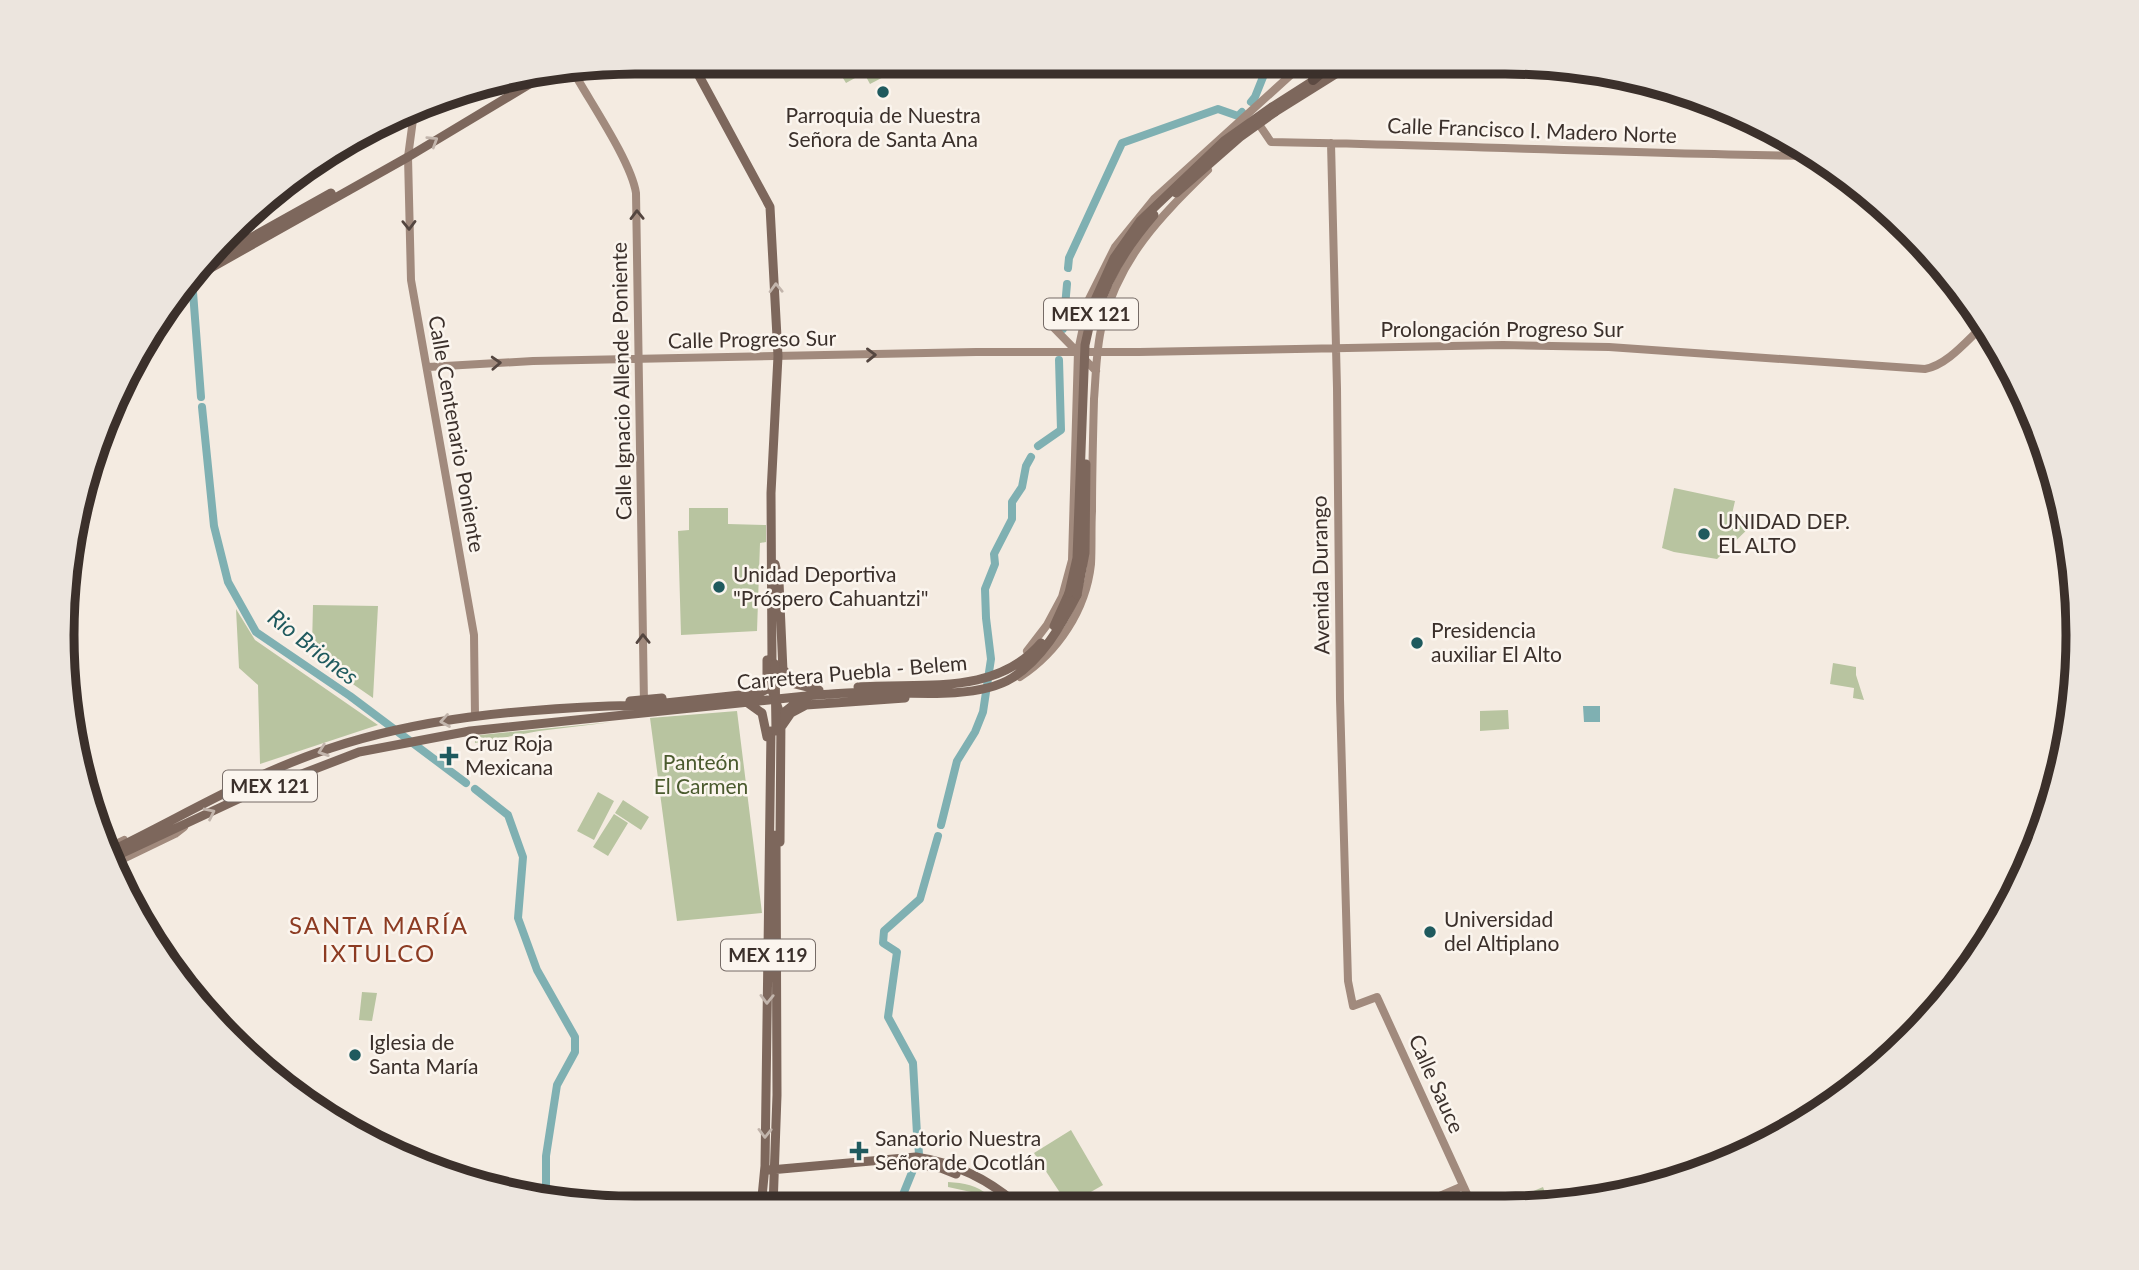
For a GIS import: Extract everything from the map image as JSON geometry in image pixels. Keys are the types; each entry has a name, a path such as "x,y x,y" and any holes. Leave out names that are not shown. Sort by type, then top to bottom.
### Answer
{"highway":[{"path":"1313,80 1320,74"}],"main road":[{"path":"698,74 770,207 778,356 773,482 776,517 773,683 781,714 774,731"},
{"name":"Carretera Puebla - Belem","path":"1073,594 1077,558 1085,345 1095,300 1114,258 1140,221 1224,141 1322,74"},
{"name":"Carretera Puebla - Belem","path":"186,819 359,752 416,740 518,726 748,703 773,683 854,693 938,694 1005,676 1025,659 1057,622 1073,594 1085,553 1090,348 1099,305 1117,266 1139,232 1224,150 1273,109 1334,74"},
{"path":"212,267 531,83"},
{"path":"224,253 408,153"},
{"path":"773,482 773,857"},
{"path":"590,718 644,704 773,683 787,677 795,684 819,690"},
{"name":"Carretera Puebla - Belem","path":"773,683 819,690 891,684 976,685"},
{"path":"774,731 781,714 802,702 876,696 932,685"},
{"path":"774,731 791,713 806,705 938,694"},
{"path":"748,703 762,713 774,731"},
{"name":"Carretera Puebla - Belem","path":"118,854 295,761 331,748 405,728 475,716 644,704"},
{"path":"546,709 542,716 546,723"},
{"path":"518,712 522,713 525,719 518,726"},
{"name":"Carretera Puebla - Belem","path":"115,848 146,838"},
{"name":"MEX 119","path":"764,1196 775,1151 777,1053 773,857"},
{"name":"MEX 119","path":"772,1196 769,1173 766,1054 773,857"},
{"path":"766,1054 777,1053"},
{"path":"775,1151 788,1172"},
{"path":"769,1173 912,1160 940,1161 973,1174 1006,1196"},
{"path":"923,1161 974,1180 998,1196"},
{"path":"775,1196 779,1183 788,1172"}],"street":[{"path":"1005,676 1047,625 1062,597 1072,560 1078,351 1089,299 1098,279 1129,228 1154,199 1253,116 1293,74"},
{"name":"Calle Ignacio Allende Poniente","path":"576,77 635,183 644,704"},
{"name":"Calle Francisco I. Madero Norte","path":"1253,116 1271,142 1796,156"},
{"name":"Calle Centenario Poniente","path":"413,119 408,153 411,280 474,635 475,716"},
{"name":"Avenida Durango","path":"1331,144 1340,699 1348,981 1353,1006 1377,997"},
{"name":"Carretera Puebla - Belem","path":"1005,676 1020,677 1041,662 1057,644 1080,605 1090,566 1099,337 1113,293 1142,239 1224,150"},
{"path":"1110,256 1114,265 1127,264"},
{"path":"1098,279 1106,281 1113,293"},
{"path":"1053,327 1096,371"},
{"name":"Prolongación Progreso Sur","path":"1078,351 1470,345 1609,346 1925,369 1933,368 1946,359 1976,332"},
{"path":"1078,366 1098,352 1080,336"},
{"path":"1078,351 1099,337"},
{"name":"Calle Progreso Sur","path":"428,367 533,361 1078,351"},
{"path":"1078,394 1095,394"},
{"name":"Carretera Puebla - Belem","path":"115,847 186,819"},
{"name":"Carretera Puebla - Belem","path":"121,860 175,834 186,819"},
{"name":"Calle Sauce","path":"1377,997 1468,1196"},
{"path":"1440,1196 1463,1185"}],"green space":[{"path":"840,74 862,74 846,83"},
{"path":"865,74 889,74 870,84"},
{"name":"UNIDAD DEP. EL ALTO","path":"1674,488 1735,501 1732,514 1757,520 1717,559 1662,548"},
{"name":"Unidad Deportiva \"Próspero Cahuantzi\"","path":"689,508 728,508 728,524 766,525 766,542 760,543 757,631 681,635 678,531 689,530"},
{"path":"313,605 378,606 373,698 318,660 312,646"},
{"path":"236,609 255,640 378,725 260,764 258,685 239,668"},
{"path":"1833,663 1856,667 1864,700 1853,698 1854,688 1830,684"},
{"path":"1508,710 1509,729 1480,731 1480,711"},
{"name":"Panteón El Carmen","path":"737,711 762,913 677,921 650,718"},
{"path":"613,722 539,731 475,743 475,737 480,735"},
{"path":"598,792 614,801 594,840 577,831"},
{"path":"623,800 649,817 641,830 615,813"},
{"path":"614,814 628,823 608,856 593,847"},
{"path":"362,992 377,993 372,1021 359,1020"},
{"path":"1071,1130 1103,1185 1084,1196 1062,1196 1034,1153"},
{"path":"948,1182 970,1185 989,1196 970,1196 971,1192 948,1187"},
{"path":"1543,1187 1546,1195 1524,1195"}],"water":[{"path":"1583,706 1600,706 1600,722 1584,722"}],"waterway":[{"path":"1251,102 1264,74"},
{"path":"1068,268 1069,258 1122,143 1218,109 1238,116 1242,112"},
{"path":"1063,329 1067,284"},
{"name":"Rio Briones","path":"193,290 201,397"},
{"path":"1038,446 1061,430 1059,360"},
{"name":"Rio Briones","path":"202,407 214,526 228,582 256,632 350,696 466,783"},
{"path":"941,825 957,761 975,732 983,712 991,659 985,589 995,564 994,554 1012,519 1012,502 1022,487 1026,466 1031,457"},
{"name":"Rio Briones","path":"475,789 508,815 523,857 518,918 537,970 575,1037 575,1052 557,1085 546,1156 546,1189"},
{"path":"917,1134 913,1063 888,1017 897,952 883,943 884,931 920,899 938,836"},
{"path":"902,1196 919,1155 918,1139"}],"place":[{"name":"Parroquia de Nuestra Señora de Santa Ana","path":"883,92"},
{"name":"UNIDAD DEP. EL ALTO","path":"1704,534"},
{"name":"Unidad Deportiva \"Próspero Cahuantzi\"","path":"719,587"},
{"name":"Presidencia auxiliar El Alto","path":"1417,643"},
{"name":"Cruz Roja Mexicana","path":"449,756"},
{"name":"Universidad del Altiplano","path":"1430,932"},
{"name":"Iglesia de Santa María","path":"355,1055"},
{"name":"Sanatorio Nuestra Señora de Ocotlán","path":"859,1151"}],"district":[{"name":"SANTA MARÍA IXTULCO","path":"379,940"}]}
